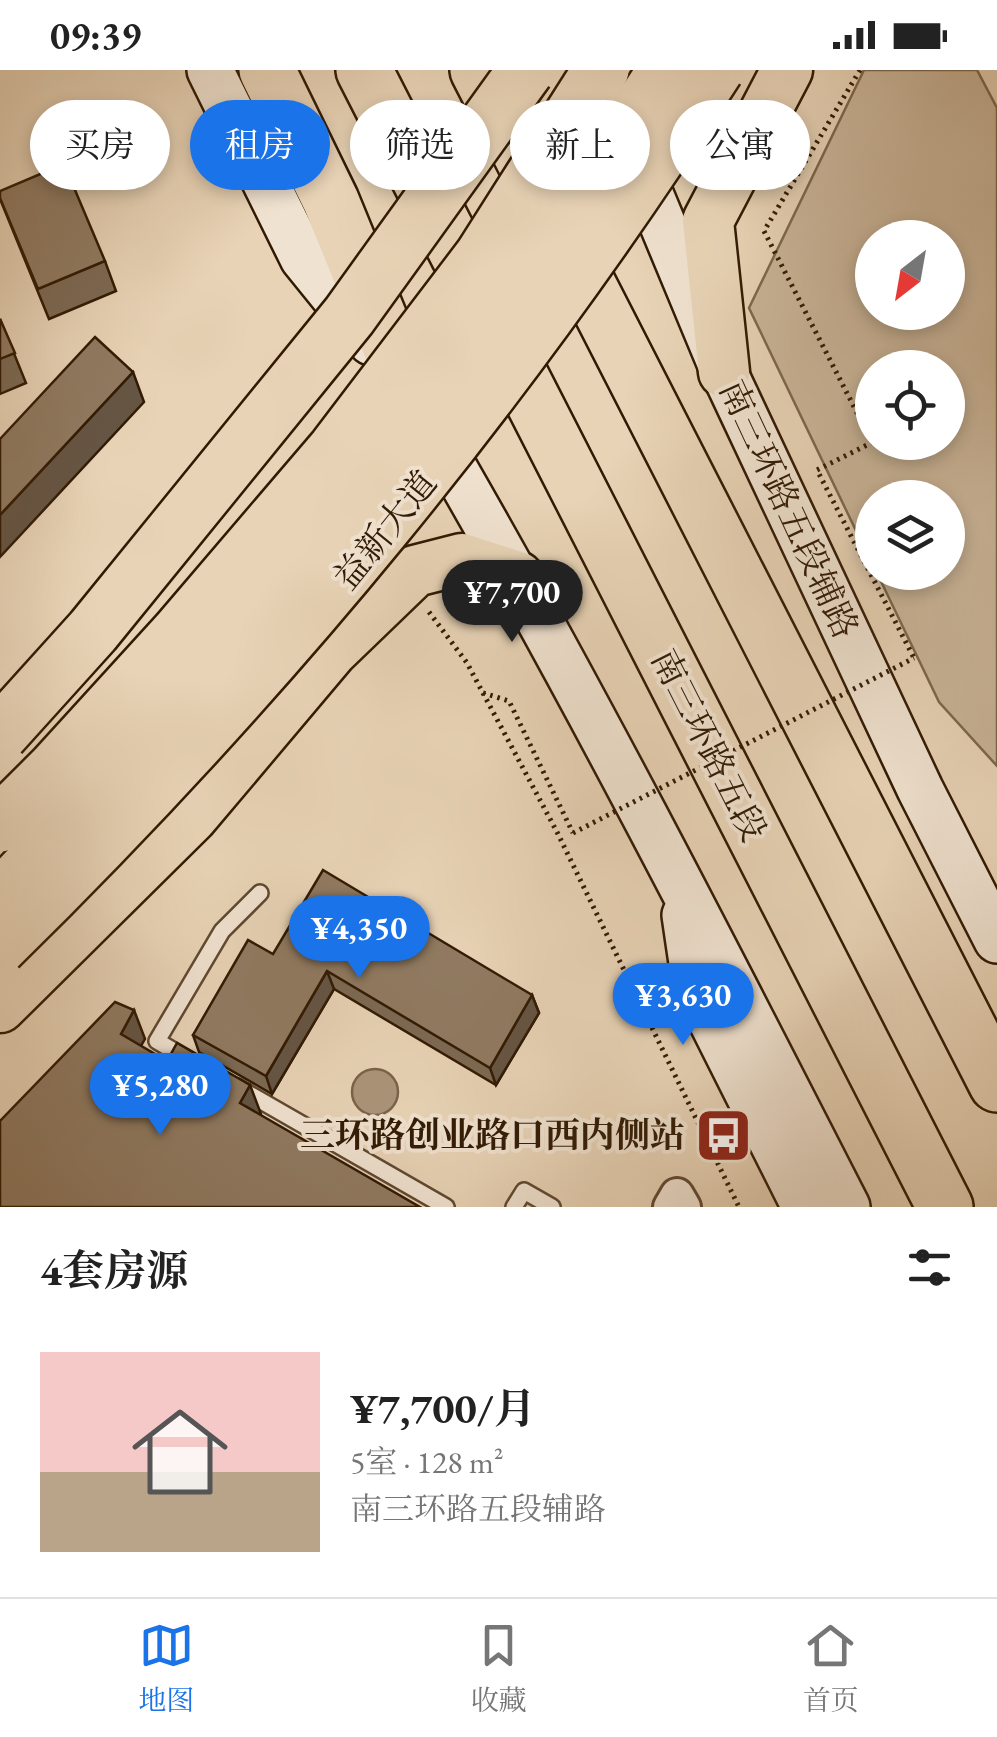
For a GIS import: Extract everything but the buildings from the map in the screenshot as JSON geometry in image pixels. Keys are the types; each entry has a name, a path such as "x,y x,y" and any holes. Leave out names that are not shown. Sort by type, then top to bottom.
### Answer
{"highway":[{"path":"267,70 331,201 408,389"},
{"name":"南三环路五段","path":"364,70 946,1207"},
{"path":"478,70 997,1084"},
{"path":"0,734 93,631 348,316 526,70"},
{"path":"0,824 178,634 336,448 482,256 600,70"}],"main road":[{"path":"210,70 303,258 408,389 518,576 680,878 847,1207"},
{"name":"南三环路五段辅路","path":"600,70 724,372 920,789 997,940"},
{"name":"益新大道","path":"0,896 150,736 362,488 568,216 663,70"},
{"name":"益新大道","path":"0,949 176,770 334,593 474,421 645,184 718,70"},
{"path":"724,372 708,221 787,70"},
{"path":"0,1007 192,817 332,651 416,571 462,559 518,576"},
{"path":"920,789 997,874"},
{"path":"680,878 696,990 799,1196"}],"street":[{"path":"670,1207 677,1195 684,1207"}],"lane":[{"path":"208,1070 156,1041 222,931 260,893"},
{"path":"224,1080 446,1207"},
{"path":"514,1207 524,1191 552,1207"}],"path":[{"path":"855,407 764,230 860,70"},
{"path":"483,693 509,701 574,834 914,658 818,470 855,451"},
{"path":"406,581 467,663 558,832 739,1207"}],"shaded area":[{"path":"864,70 977,70 997,108 997,766 939,702 885,590 965,590 965,480 855,480 855,529 749,308 806,190 810,190 810,182"},
{"path":"375,1069 391,1076 398,1092 391,1108 375,1115 359,1108 352,1092 359,1076"}],"place":[{"name":"三环路创业路口西内侧站","path":"724,1135"}]}
